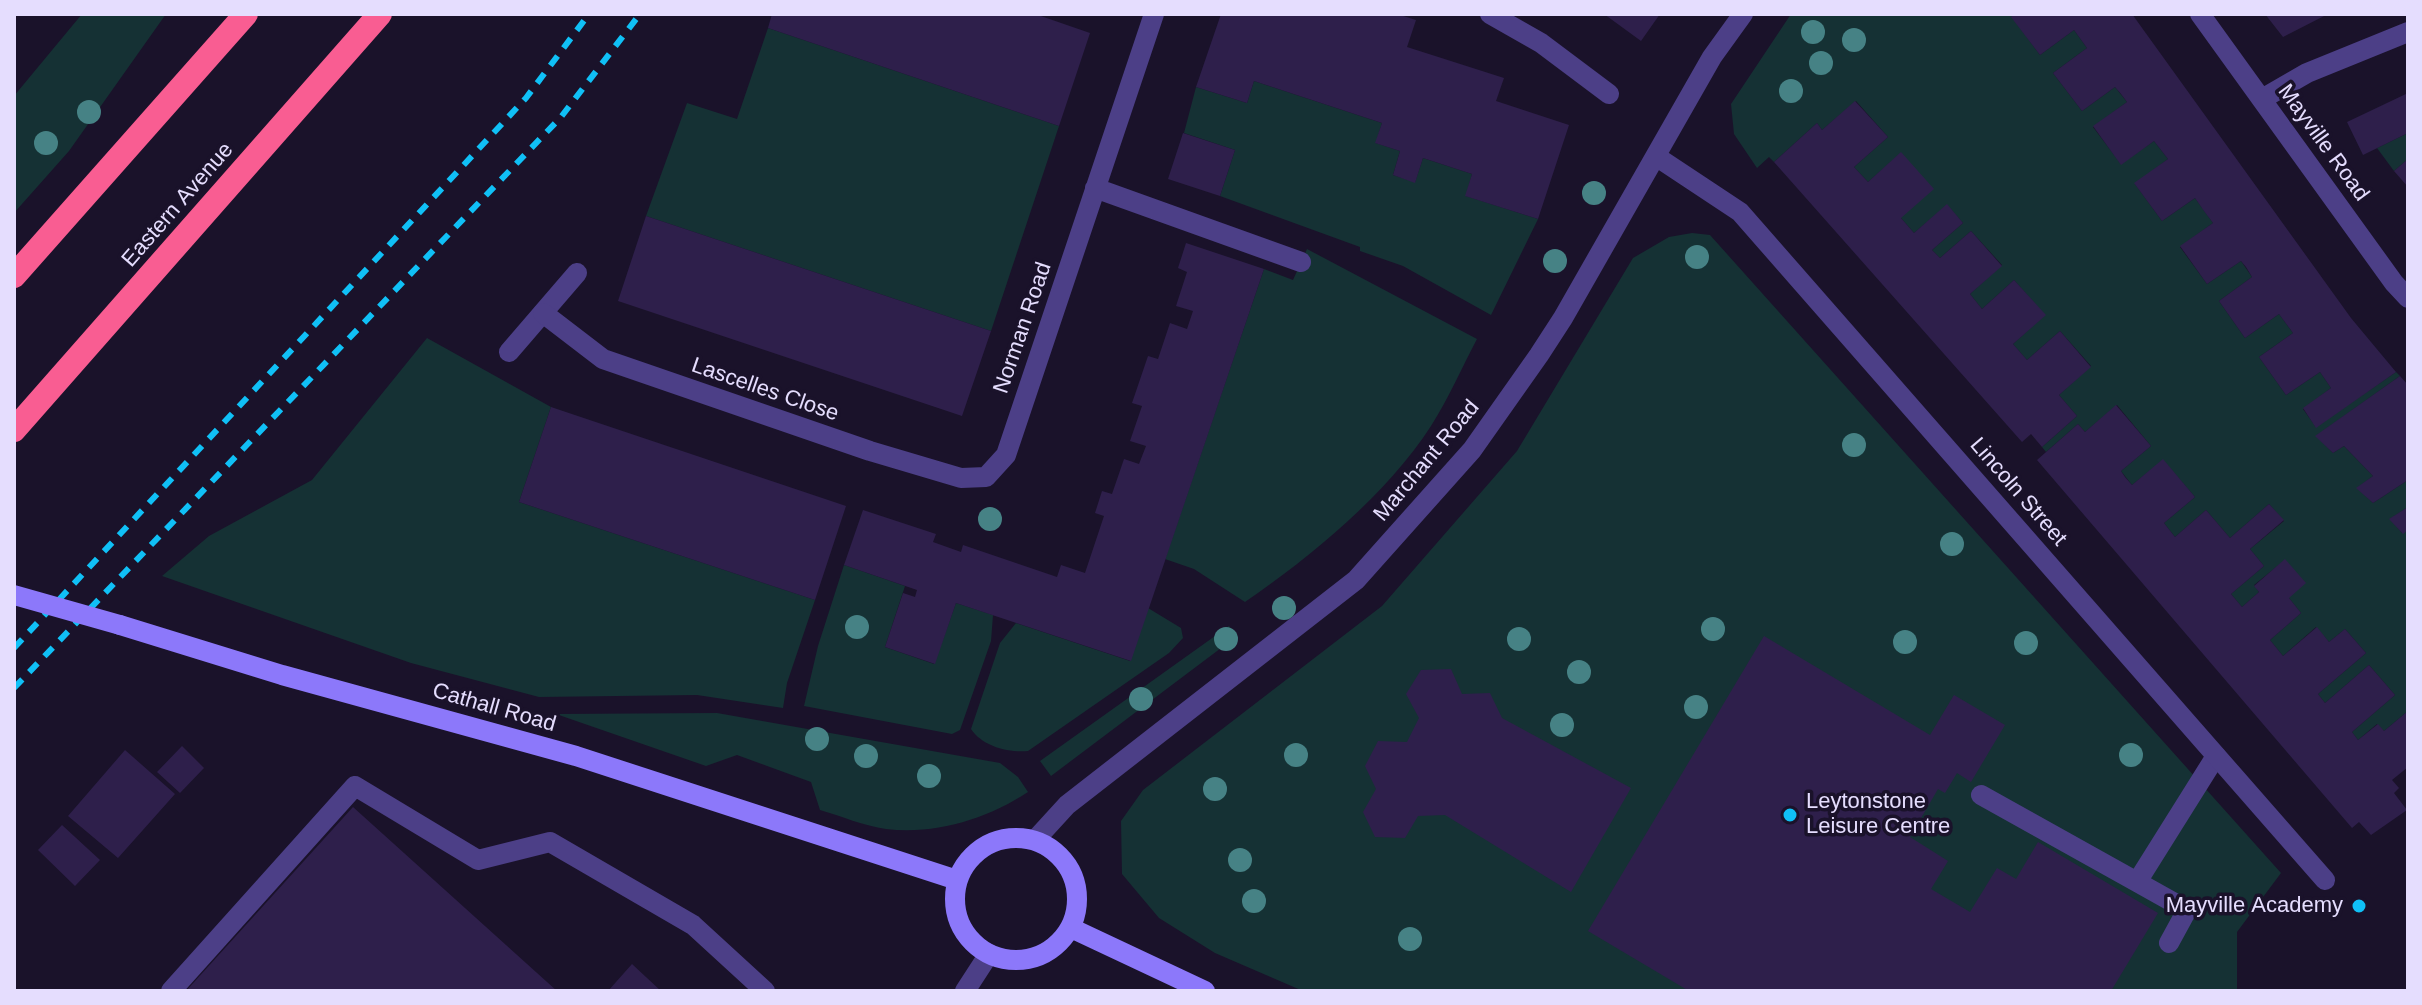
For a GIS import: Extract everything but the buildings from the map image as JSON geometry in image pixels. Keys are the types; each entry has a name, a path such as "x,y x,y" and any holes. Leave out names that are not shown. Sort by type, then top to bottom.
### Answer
{"highway":[{"path":"14,276 246,14"},
{"name":"Eastern Avenue","path":"14,430 380,14"}],"main road":[{"name":"Cathall Road","path":"14,595 282,675 576,756 957,880"},
{"path":"1011,837 1035,840 1054,850 1069,866 1077,886 1077,907 1071,928 1059,943 1044,954 1026,960 1007,960 989,954 972,942 960,923 955,902 957,880 969,859 988,844 1011,837"},
{"path":"1071,928 1205,991"}],"street":[{"name":"Norman Road","path":"986,477 1006,455 1154,14"},
{"path":"1490,14 1541,43 1609,94"},
{"name":"Marchant Road","path":"1035,840 1067,805 1356,580 1472,450 1539,355 1657,157 1712,57 1743,14"},
{"name":"Mayville Road","path":"2200,14 2394,283 2408,298"},
{"path":"2262,99 2307,73 2408,32"},
{"name":"Lincoln Street","path":"1657,157 1740,212 2325,880"},
{"path":"1095,188 1301,262"},
{"path":"509,352 577,273"},
{"name":"Lascelles Close","path":"543,313 603,359 870,451 961,478 986,477"},
{"path":"2137,882 2216,756"},
{"path":"171,991 355,786 478,860 550,842 693,925 765,991"},
{"path":"1981,795 2187,910 2169,943"},
{"path":"965,991 989,954"}],"green space":[{"path":"82,14 166,14 69,151 14,213 14,96"},
{"path":"1791,14 2015,14 2012,17 2040,55 2074,30 2087,48 2053,73 2082,111 2115,87 2127,102 2093,127 2121,164 2154,141 2168,159 2135,184 2162,221 2195,198 2213,223 2180,247 2207,284 2241,261 2252,277 2219,301 2245,338 2279,314 2293,333 2259,357 2286,395 2320,372 2331,388 2303,409 2316,427 2396,372 2400,376 2316,436 2333,453 2344,446 2373,476 2357,488 2373,503 2408,480 2408,507 2390,519 2402,533 2408,530 2408,711 2384,731 2377,724 2358,740 2352,732 2395,695 2369,665 2325,703 2318,694 2366,653 2345,629 2329,642 2316,627 2283,656 2270,640 2301,613 2289,598 2285,560 2254,585 2259,592 2242,607 2231,594 2264,566 2250,549 2284,521 2269,504 2230,538 2206,510 2175,537 2164,523 2195,497 2163,460 2132,485 2121,471 2151,446 2117,405 2085,432 2078,424 2046,452 2042,447 2077,416 2059,395 2091,366 2060,331 2027,360 2013,344 2045,315 2014,280 1982,309 1970,294 2002,265 1971,231 1940,258 1932,250 1963,223 1947,205 1914,233 1901,218 1901,153 1868,182 1854,167 1888,137 1856,101 1822,130 1817,123 1774,162 1769,157 1757,168 1734,134 1731,104"},
{"path":"768,28 1059,126 991,331 646,216 687,103 737,119"},
{"path":"1254,81 1382,123 1376,143 1400,151 1393,175 1415,182 1423,158 1472,174 1466,196 1538,219 1491,315 1403,266 1360,251 1360,247 1220,196 1235,150 1184,133 1196,87 1247,103"},
{"path":"2408,133 2408,159 2394,171 2377,148"},
{"path":"1692,233 1710,235 2281,873 2237,932 2237,991 1303,991 1215,953 1159,918 1122,874 1121,821 1143,790 1382,606 1517,451 1633,258 1669,237"},
{"path":"1307,249 1477,339 1431,426 1393,476 1322,544 1245,602 1194,569 1165,559 1264,269 1293,280"},
{"path":"427,338 551,407 519,502 815,600 787,683 783,708 697,695 539,697 411,663 162,576 209,536 312,480"},
{"path":"844,565 905,586 885,647 934,664 956,603 993,615 991,641 960,730 952,734 804,706 818,646"},
{"path":"1148,608 1181,628 1183,638 1169,653 1028,751 996,747 982,740 971,729 1000,643 1016,623 1130,661"},
{"path":"1229,626 1237,636 1051,776 1040,761"},
{"path":"717,713 1000,763 1018,777 1028,792 995,810 960,823 923,830 886,829 820,810 811,782 737,755 706,766 556,714"}],"railway":[{"path":"14,648 526,98 589,14"},
{"path":"14,688 561,117 640,14"}],"place":[{"name":"Leytonstone Leisure Centre","path":"1790,815"},
{"name":"Mayville Academy","path":"2359,906"}]}
